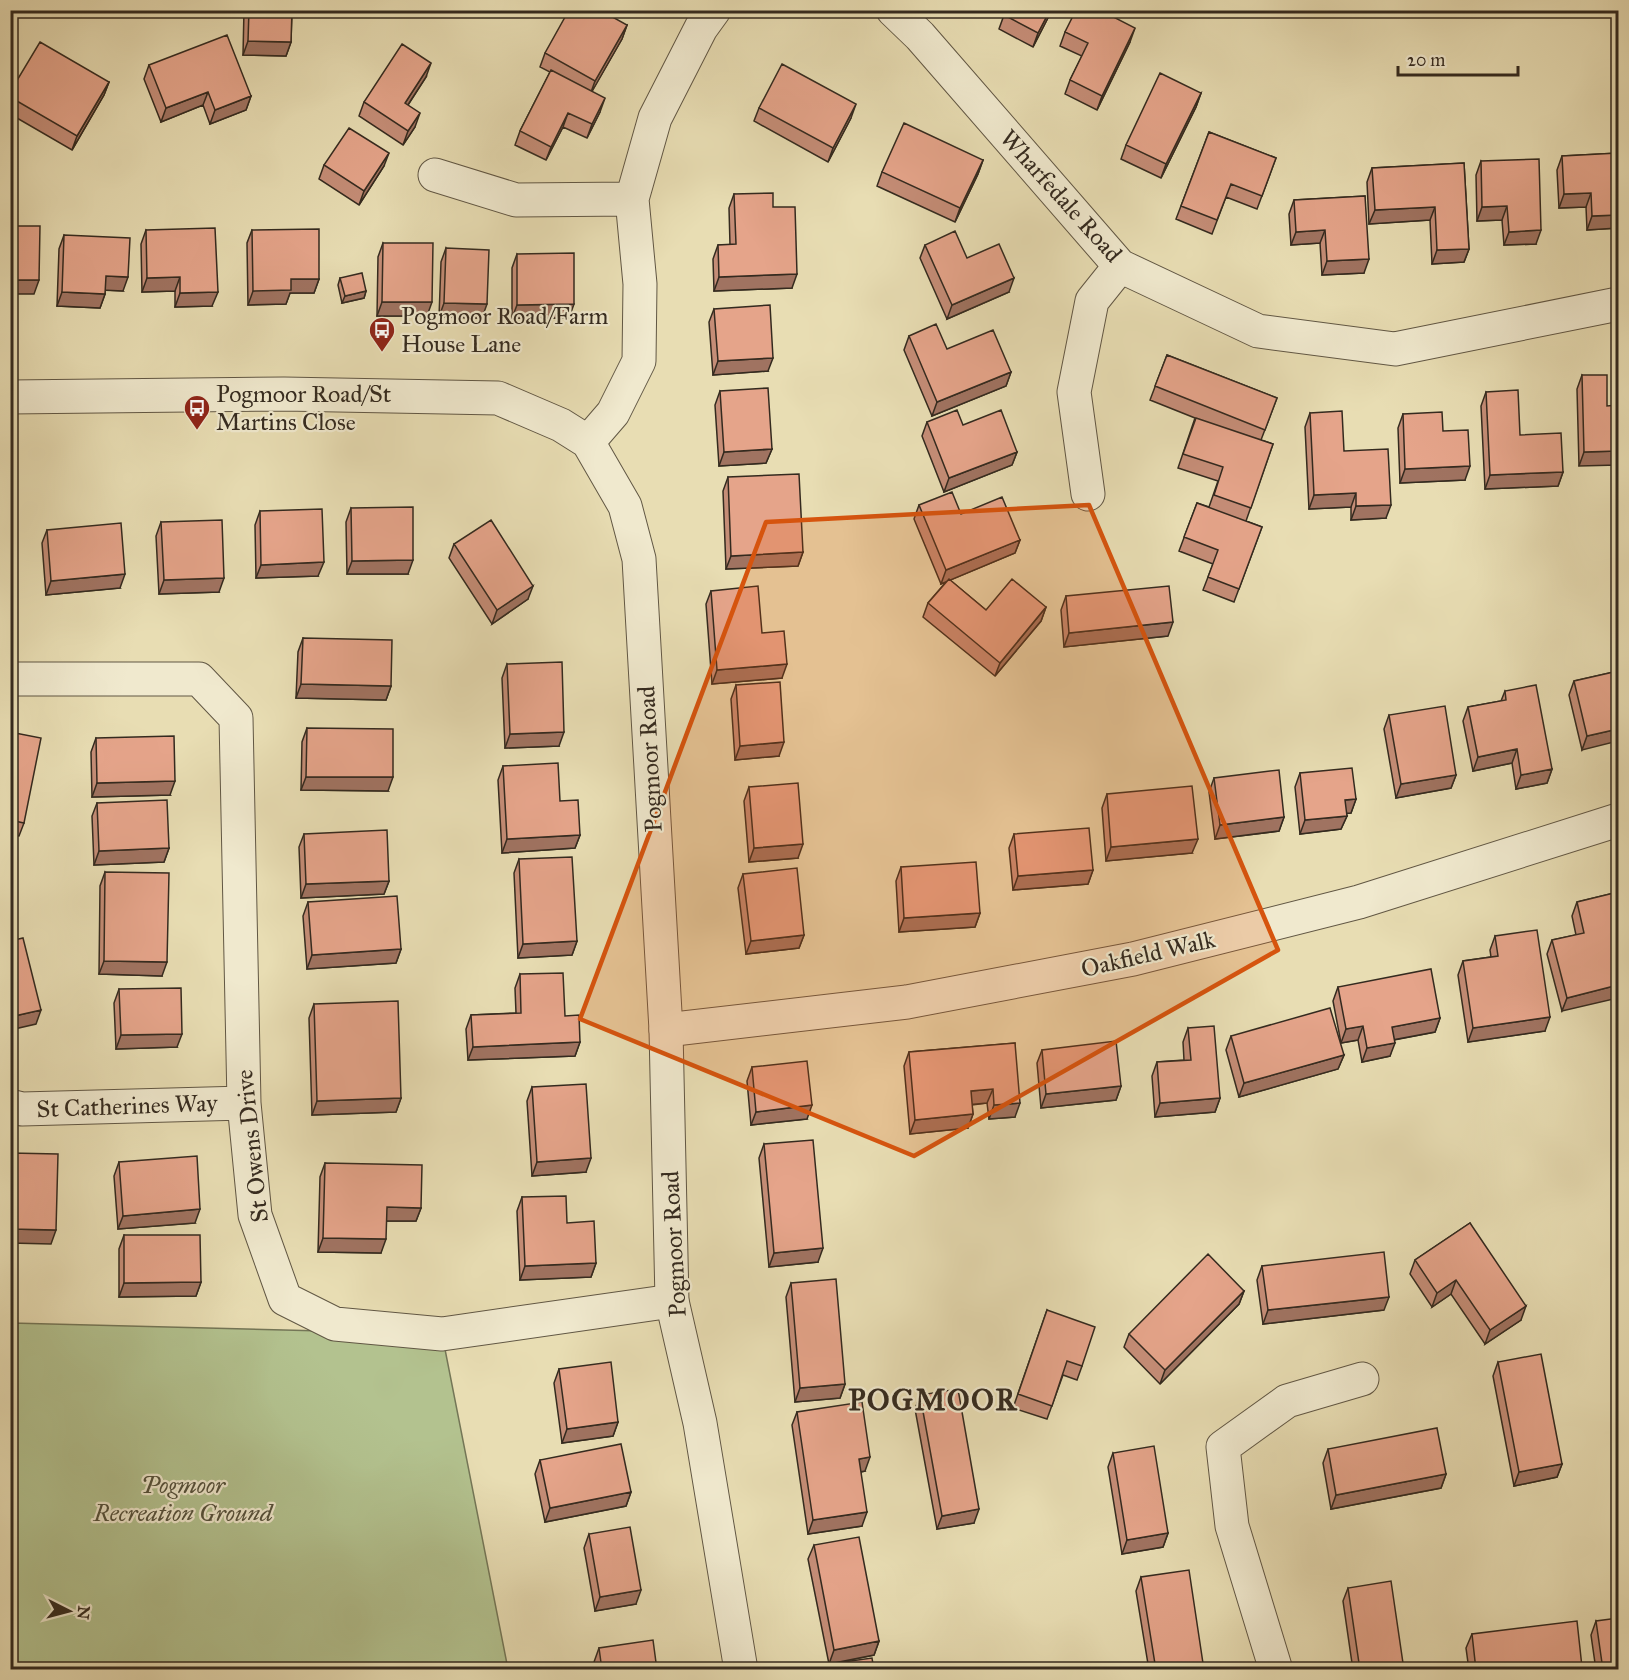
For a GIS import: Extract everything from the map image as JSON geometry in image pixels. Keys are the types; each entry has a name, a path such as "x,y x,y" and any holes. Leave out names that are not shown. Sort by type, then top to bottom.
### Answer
{"street":[{"path":"588,442 612,413 639,361 640,284 632,199 655,118 701,28 714,10"},
{"name":"Wharfedale Road","path":"893,10 920,36 1120,266 1258,331 1395,349 1618,304"},
{"path":"435,175 516,200 632,199"},
{"path":"1088,494 1074,392 1092,301 1120,266"},
{"name":"Pogmoor Road","path":"10,397 284,394 498,398 561,425 588,442 625,506 639,559 666,1030 672,1301 700,1423 741,1670"},
{"name":"St Owens Drive","path":"10,679 200,679 236,718 244,1103 255,1215 285,1299 335,1324 442,1334 672,1301"},
{"name":"Oakfield Walk","path":"666,1030 907,1002 1133,960 1359,902 1618,820"},
{"name":"St Catherines Way","path":"10,1106 22,1109 244,1103"},
{"path":"1276,1670 1232,1526 1223,1447 1287,1401 1362,1379"}],"highlighted area":[{"path":"1089,505 1278,950 914,1156 580,1019 766,522"}],"green space":[{"name":"Pogmoor Recreation Ground","path":"11,1323 442,1334 508,1669 11,1670"}],"building":[{"path":"249,10 292,10 291,42 248,41"},
{"path":"569,10 600,10 627,25 595,81 545,53"},
{"path":"1006,10 1050,10 1038,33 1004,15"},
{"path":"1076,10 1100,10 1135,28 1102,96 1070,80 1088,43 1065,32"},
{"path":"227,35 251,96 215,110 208,92 166,108 149,65"},
{"path":"40,42 109,82 77,136 10,97 10,92"},
{"path":"402,44 431,63 405,103 420,113 408,131 364,102"},
{"path":"782,64 856,104 833,148 759,108"},
{"path":"551,70 605,98 592,124 568,113 551,147 520,131"},
{"path":"1160,73 1201,93 1166,164 1126,145"},
{"path":"904,123 983,160 960,208 882,172"},
{"path":"349,128 389,153 364,191 324,165"},
{"path":"1209,132 1276,158 1262,196 1231,184 1217,220 1181,206"},
{"path":"1618,153 1618,215 1592,216 1591,193 1564,194 1562,156"},
{"path":"1539,159 1541,230 1509,232 1507,206 1482,207 1481,161"},
{"path":"1464,163 1469,249 1437,250 1435,207 1375,210 1372,168"},
{"path":"773,193 773,207 795,207 797,274 719,277 718,245 736,244 734,194"},
{"path":"1365,196 1369,259 1327,261 1325,230 1296,232 1294,200"},
{"path":"10,226 40,226 39,280 10,280"},
{"path":"215,228 218,292 180,293 180,277 147,278 146,230"},
{"path":"319,229 319,279 291,279 291,290 253,291 252,230"},
{"path":"955,231 967,258 999,244 1014,278 952,305 925,245"},
{"path":"64,235 130,238 128,277 106,276 105,294 62,292"},
{"path":"383,243 433,243 432,302 382,302"},
{"path":"446,248 489,250 487,304 444,303"},
{"path":"574,253 574,304 517,305 517,254"},
{"path":"362,273 366,291 345,296 340,278"},
{"path":"770,305 773,358 718,361 714,309"},
{"path":"936,324 947,349 993,330 1011,372 937,402 909,336"},
{"path":"1167,355 1277,398 1265,430 1155,386"},
{"path":"1582,375 1607,375 1607,406 1618,405 1618,451 1584,452"},
{"path":"768,388 772,449 724,452 720,391"},
{"path":"1518,390 1520,435 1561,433 1563,472 1490,475 1486,392"},
{"path":"957,410 963,425 1001,410 1017,452 949,478 927,422"},
{"path":"1342,411 1344,451 1388,449 1391,505 1356,506 1356,493 1314,495 1310,413"},
{"path":"1442,412 1443,431 1468,430 1470,466 1405,469 1403,414"},
{"path":"1196,418 1273,444 1251,508 1214,495 1223,467 1183,454"},
{"path":"799,474 803,552 731,556 728,477"},
{"path":"952,492 961,514 1002,497 1020,540 946,570 919,505"},
{"path":"1197,503 1262,527 1239,589 1208,577 1218,550 1184,537"},
{"path":"413,507 413,560 352,561 351,508"},
{"path":"322,509 324,562 261,565 260,511"},
{"path":"222,520 224,578 164,580 161,522"},
{"path":"491,520 533,586 497,610 454,544"},
{"path":"121,523 125,574 51,581 47,530"},
{"path":"949,579 986,610 1012,579 1046,607 1000,663 928,603"},
{"path":"758,586 762,633 784,631 787,664 717,670 711,591"},
{"path":"1169,586 1173,622 1069,633 1066,596"},
{"path":"303,638 392,640 391,686 301,684"},
{"path":"562,662 564,732 510,734 507,664"},
{"path":"1618,671 1618,729 1587,736 1574,681"},
{"path":"780,682 784,742 740,746 736,685"},
{"path":"1536,685 1552,769 1521,775 1517,749 1478,757 1468,707 1506,700 1505,691"},
{"path":"1445,706 1456,775 1401,784 1389,715"},
{"path":"307,728 393,729 393,777 306,777"},
{"path":"10,732 41,738 24,823 10,820"},
{"path":"174,736 175,781 97,783 96,738"},
{"path":"558,763 560,801 578,800 580,835 507,839 503,766"},
{"path":"1352,768 1356,799 1345,800 1347,816 1305,820 1300,773"},
{"path":"1279,770 1284,817 1220,825 1214,778"},
{"path":"798,783 803,844 754,848 749,787"},
{"path":"1192,786 1198,839 1111,847 1107,794"},
{"path":"167,800 169,848 99,851 97,803"},
{"path":"1089,828 1093,870 1018,876 1014,834"},
{"path":"387,830 389,881 306,884 304,834"},
{"path":"572,857 577,941 523,944 519,859"},
{"path":"976,862 980,913 904,918 901,867"},
{"path":"797,868 804,935 751,941 743,874"},
{"path":"105,872 169,873 167,962 104,961"},
{"path":"1618,892 1618,985 1567,998 1552,940 1584,933 1577,902"},
{"path":"397,896 401,949 312,955 308,902"},
{"path":"1537,930 1550,1017 1473,1028 1463,961 1498,956 1495,936"},
{"path":"23,938 41,1010 10,1017 10,941"},
{"path":"1431,969 1440,1018 1392,1027 1395,1043 1367,1048 1363,1026 1346,1029 1338,987"},
{"path":"563,973 565,1016 579,1015 580,1042 473,1047 471,1015 521,1013 520,974"},
{"path":"181,988 182,1034 121,1035 119,989"},
{"path":"398,1001 401,1098 317,1101 314,1004"},
{"path":"1330,1008 1344,1055 1244,1083 1231,1036"},
{"path":"1214,1026 1220,1098 1160,1103 1157,1062 1191,1060 1188,1028"},
{"path":"1116,1041 1121,1086 1046,1094 1042,1050"},
{"path":"1015,1043 1020,1103 994,1105 993,1089 971,1091 973,1114 915,1120 909,1052"},
{"path":"807,1061 812,1105 756,1112 752,1067"},
{"path":"586,1084 591,1158 537,1162 532,1087"},
{"path":"813,1140 823,1248 774,1253 764,1144"},
{"path":"10,1153 58,1154 56,1230 10,1229"},
{"path":"197,1156 200,1209 123,1216 119,1162"},
{"path":"325,1163 422,1165 421,1208 387,1207 386,1239 323,1238"},
{"path":"566,1196 567,1223 594,1221 596,1263 525,1266 522,1197"},
{"path":"1470,1223 1526,1306 1490,1330 1456,1280 1437,1293 1415,1260"},
{"path":"124,1235 200,1235 201,1282 124,1283"},
{"path":"1384,1252 1389,1297 1268,1310 1262,1266"},
{"path":"1208,1254 1244,1291 1165,1370 1129,1334"},
{"path":"836,1279 845,1384 800,1388 791,1283"},
{"path":"1047,1310 1095,1327 1082,1366 1067,1361 1052,1406 1018,1394"},
{"path":"1541,1354 1562,1464 1519,1472 1498,1362"},
{"path":"611,1362 618,1422 567,1429 559,1369"},
{"path":"958,1389 979,1509 942,1516 920,1395"},
{"path":"862,1402 870,1457 859,1459 867,1512 813,1520 797,1412"},
{"path":"1437,1428 1446,1474 1336,1495 1328,1449"},
{"path":"621,1444 631,1492 550,1508 540,1460"},
{"path":"1154,1446 1168,1533 1127,1540 1113,1453"},
{"path":"630,1527 641,1590 600,1597 589,1534"},
{"path":"859,1537 879,1641 834,1650 814,1545"},
{"path":"1189,1570 1204,1670 1156,1670 1141,1577"},
{"path":"1391,1581 1404,1670 1360,1670 1348,1588"},
{"path":"1618,1618 1618,1668 1603,1670 1596,1621"},
{"path":"1577,1621 1582,1667 1561,1670 1476,1670 1472,1634"},
{"path":"653,1640 657,1670 602,1670 599,1648"},
{"path":"872,1658 874,1670 830,1670 829,1664"}],"place":[{"name":"Pogmoor Road/Farm House Lane","path":"382,353"},
{"name":"Pogmoor Road/St Martins Close","path":"197,431"}],"district":[{"name":"POGMOOR","path":"933,1400"}]}
